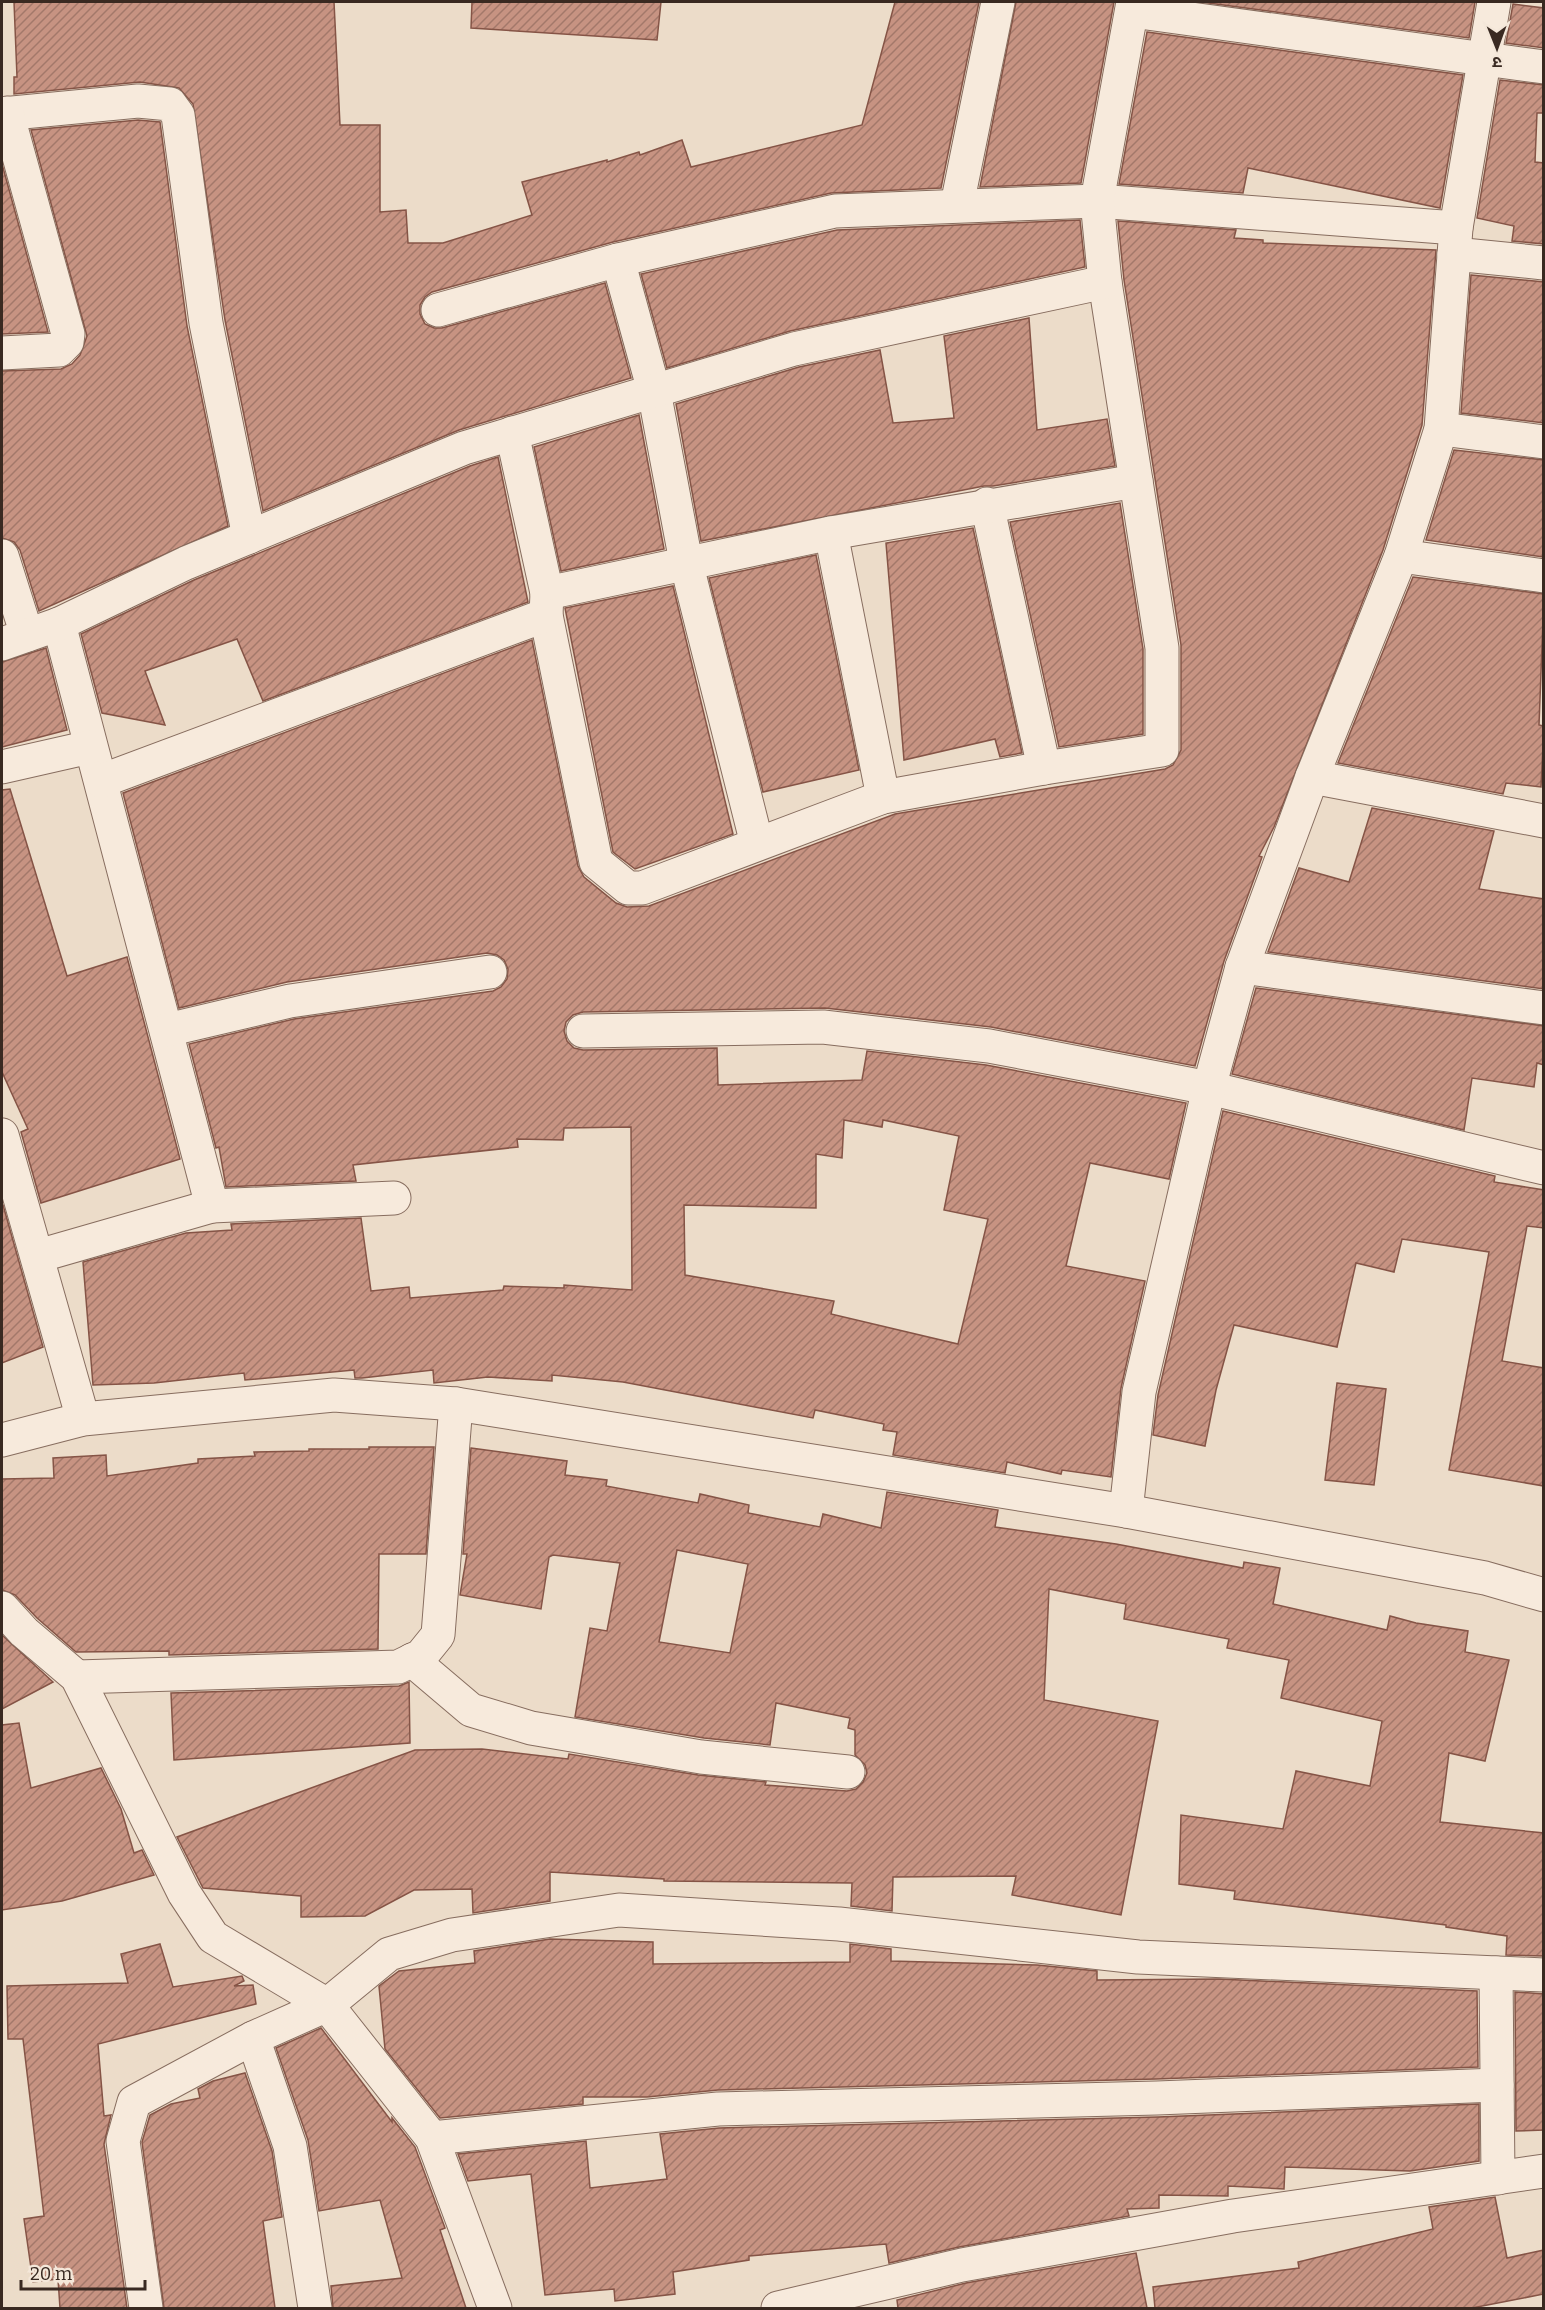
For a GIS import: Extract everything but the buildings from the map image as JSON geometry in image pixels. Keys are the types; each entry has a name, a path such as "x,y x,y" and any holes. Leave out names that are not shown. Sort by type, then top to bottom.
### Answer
{"street":[{"path":"957,205 998,2"},
{"path":"1126,1511 1139,1392 1209,1088 1242,967 1312,777 1401,556 1441,429 1455,241 1494,2"},
{"path":"512,433 596,862 628,888 642,888 883,797 1044,768 1162,750 1162,648 1104,282 1097,201 1132,6 1544,67"},
{"path":"2,353 59,350 67,342 68,334 4,114 138,101 170,104 178,115 206,323 249,537"},
{"path":"438,310 618,260 834,210 1097,201 1455,241 1544,262"},
{"path":"618,260 654,391 686,562 757,844"},
{"path":"2,556 14,640 59,624 186,563 464,448 794,349 1104,282"},
{"path":"1441,429 1544,442"},
{"path":"101,781 546,604 686,562 987,504 1136,481"},
{"path":"987,504 1044,768"},
{"path":"831,533 883,797"},
{"path":"1401,556 1544,576"},
{"path":"59,624 212,1206"},
{"path":"2,767 90,747"},
{"path":"1312,777 1544,821"},
{"path":"1242,967 1544,1008"},
{"path":"167,1030 290,1001 490,972"},
{"path":"583,1031 823,1027 989,1046 1209,1088 1544,1168"},
{"path":"2,1135 83,1419"},
{"path":"38,1256 212,1206 394,1198"},
{"path":"2,1440 83,1419 334,1395 456,1404 1126,1511 1485,1578 1544,1595"},
{"path":"77,1677 398,1667 421,1656 438,1635 456,1404"},
{"path":"2,1608 24,1632 77,1677 184,1893 213,1937 327,2006 432,2138 495,2308"},
{"path":"412,1660 471,1710 531,1728 701,1757 848,1773"},
{"path":"146,2308 123,2141 134,2102 253,2038 327,2006 389,1954 452,1935 619,1910 839,1924 1138,1957 1544,1975"},
{"path":"1496,1972 1498,2178"},
{"path":"253,2038 290,2146 315,2308"},
{"path":"432,2138 718,2109 1157,2098 1497,2085"},
{"path":"778,2308 962,2265 1233,2216 1544,2171"}]}
